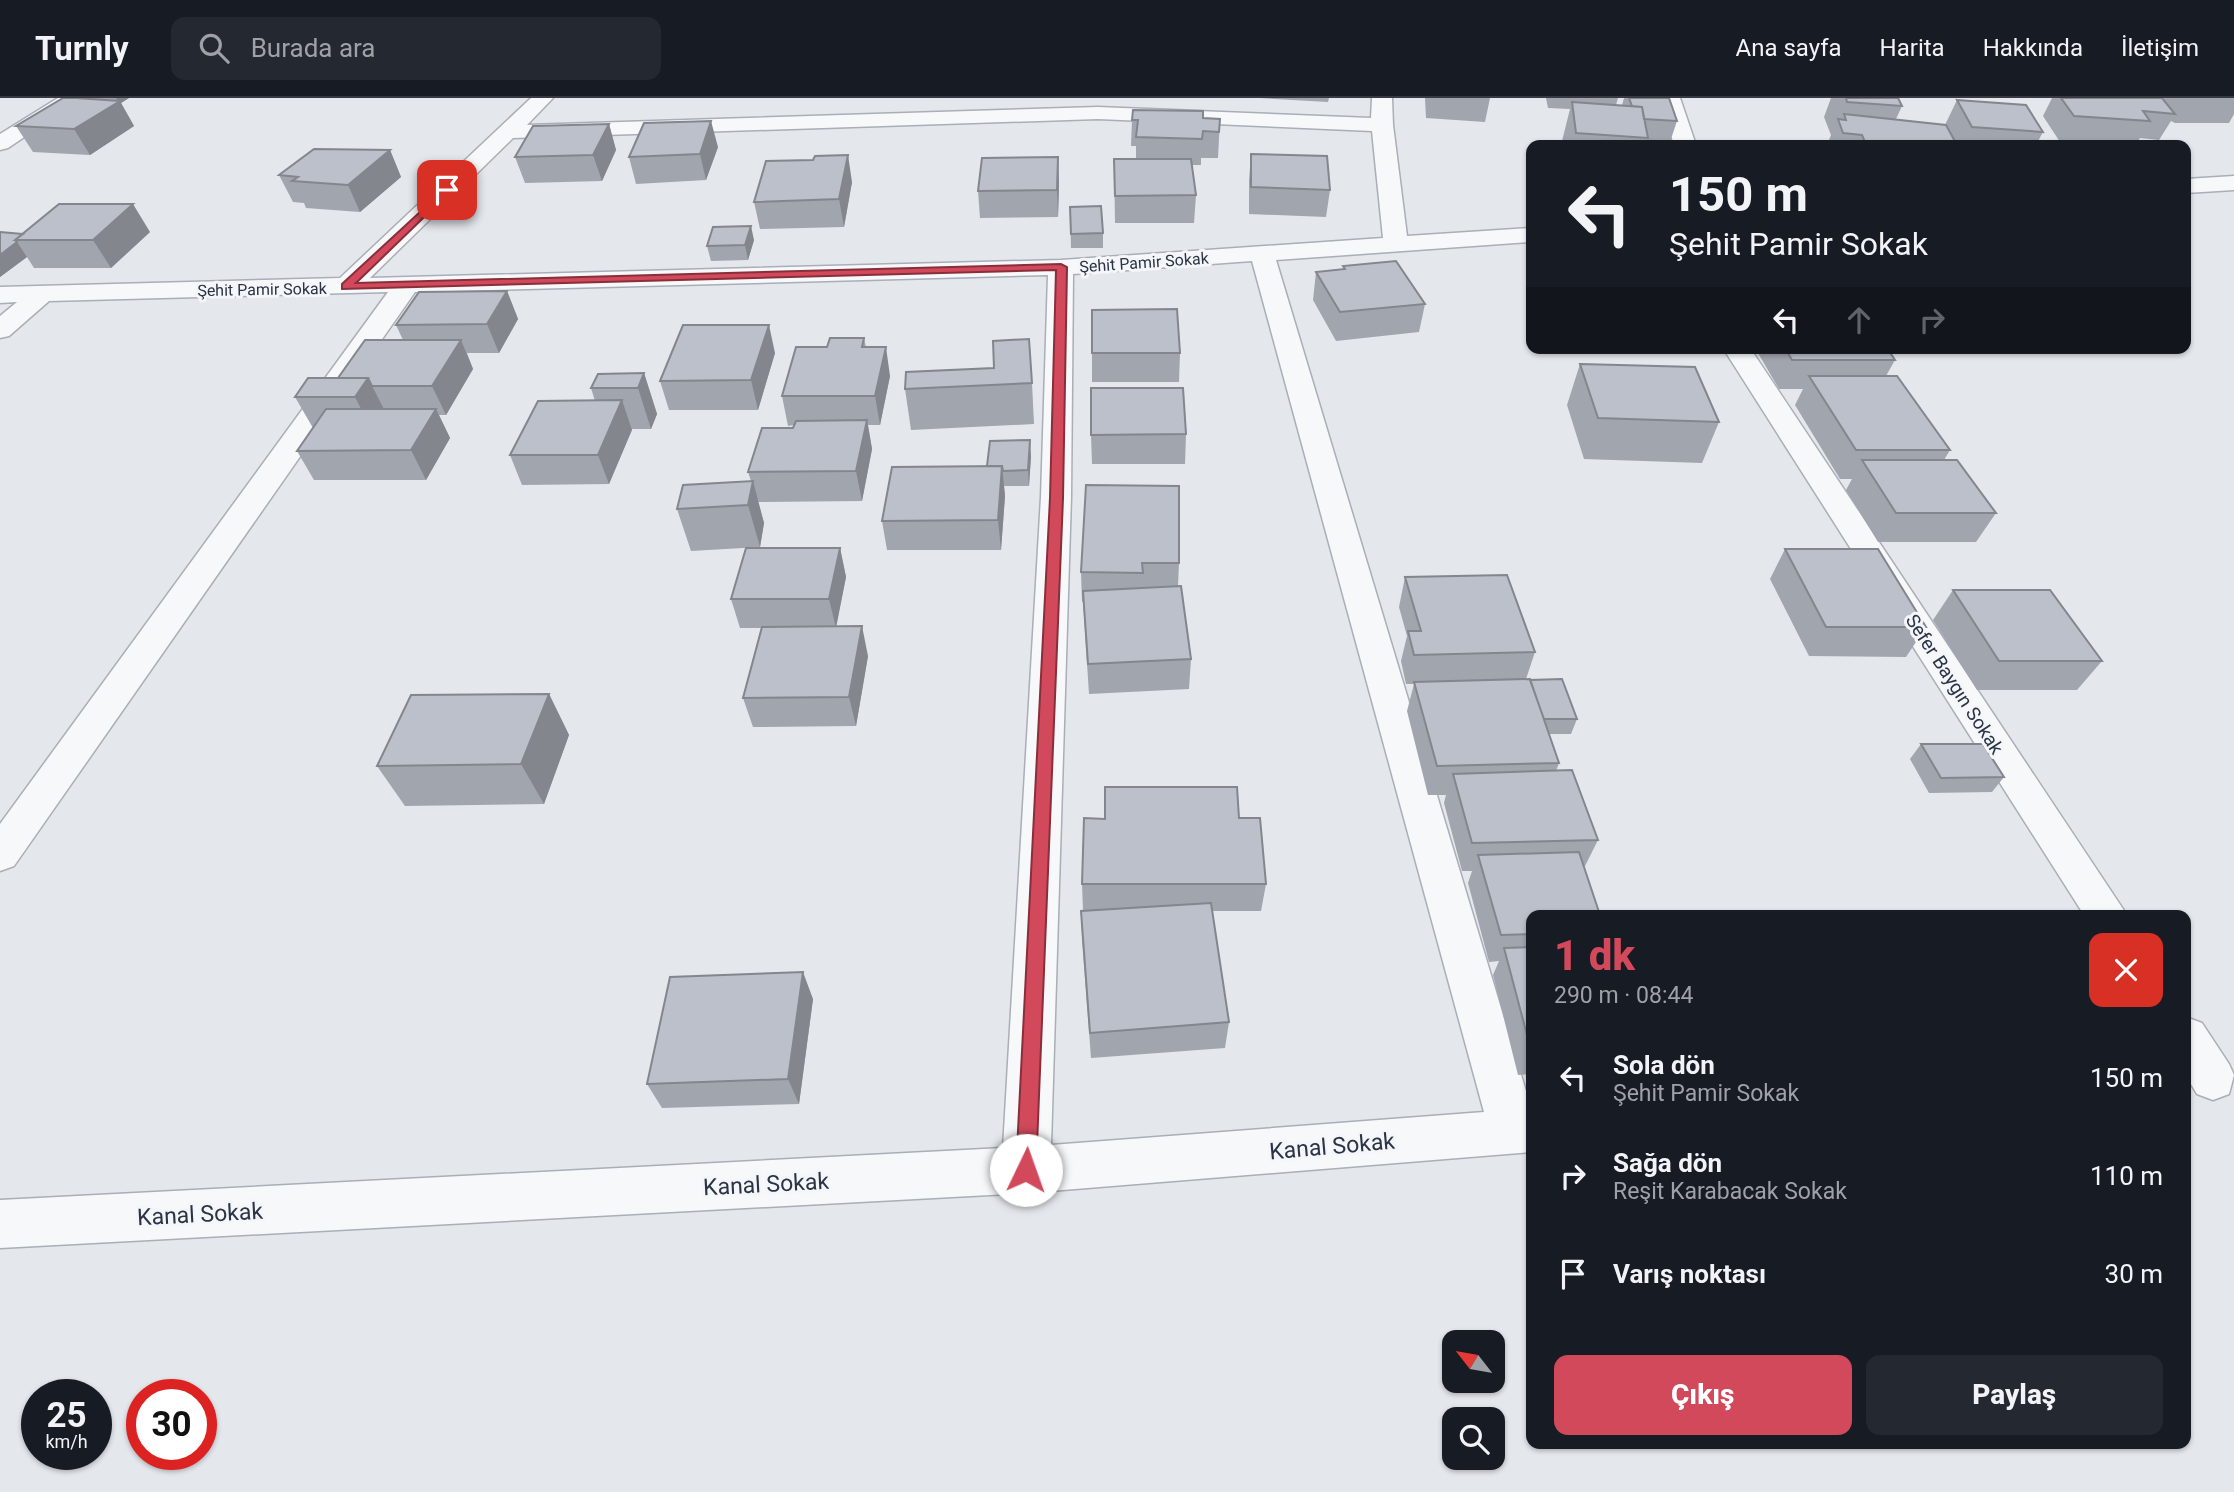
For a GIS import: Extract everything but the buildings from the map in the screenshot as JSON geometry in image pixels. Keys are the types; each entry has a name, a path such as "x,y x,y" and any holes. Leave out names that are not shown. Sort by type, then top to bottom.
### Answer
{"street":[{"path":"0,143 72,98"},
{"path":"346,287 543,98"},
{"path":"771,125 792,98"},
{"path":"1382,98 1382,125 1396,245"},
{"path":"1670,98 1683,140"},
{"path":"508,132 771,125 1100,105 1382,125"},
{"path":"2191,186 2234,183"},
{"name":"Şehit Pamir Sokak","path":"0,295 1061,267 1526,235"},
{"path":"1262,254 1522,1130"},
{"path":"1026,1170 1056,511 1061,267"},
{"path":"0,855 406,286"},
{"path":"0,330 42,294"},
{"name":"Sefer Baygın Sokak","path":"1740,354 2103,910"},
{"path":"2191,1045 2211,1079"},
{"name":"Kanal Sokak","path":"0,1224 1026,1170 1522,1130"}],"route":[{"path":"447,190 346,287 1061,267 1056,498 1026,1170"}]}
